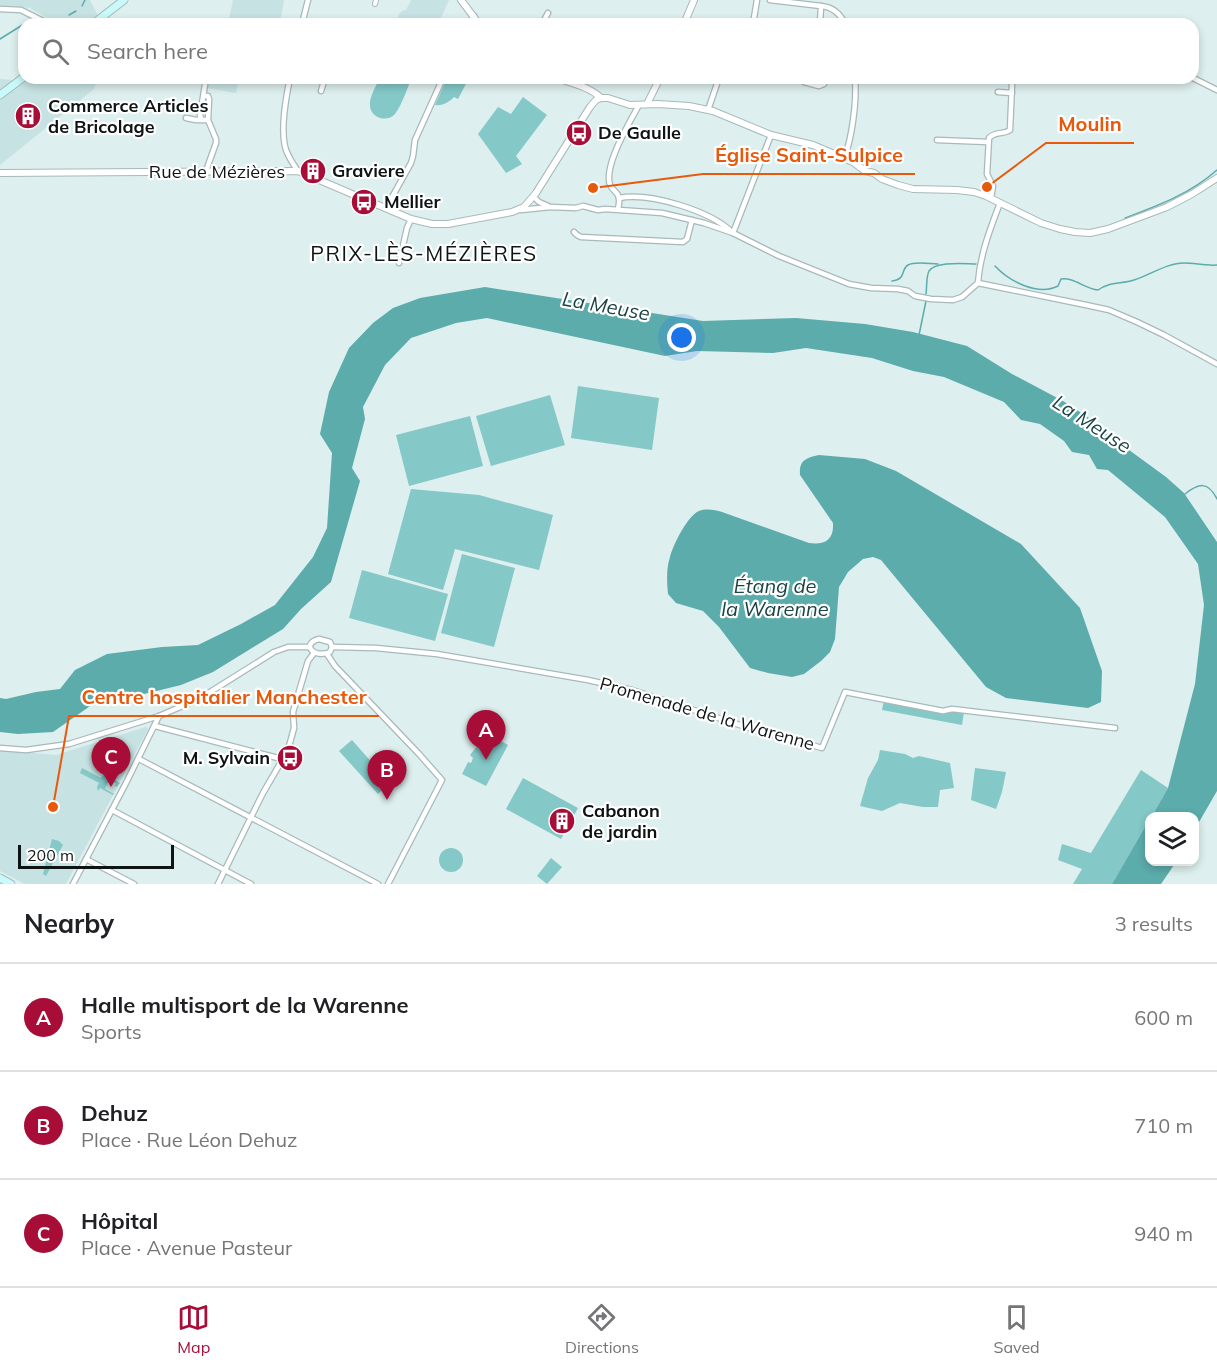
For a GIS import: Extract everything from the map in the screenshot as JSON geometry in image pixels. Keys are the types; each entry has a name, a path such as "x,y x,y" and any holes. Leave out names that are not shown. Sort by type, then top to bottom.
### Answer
{"main road":[{"path":"101,18 124,0"},
{"path":"0,95 18,82"},
{"path":"0,878 11,884"}],"street":[{"path":"304,18 308,0"},
{"path":"461,0 474,16"},
{"path":"686,18 694,0"},
{"path":"754,18 757,0"},
{"path":"770,0 794,1 829,7 842,18"},
{"path":"820,18 821,6"},
{"path":"0,9 21,10 37,18"},
{"path":"545,18 548,13"},
{"path":"1199,81 1217,90"},
{"path":"205,84 200,116 205,120 216,139 206,171"},
{"path":"289,84 284,129 285,148 298,171"},
{"path":"321,91 323,84"},
{"path":"386,208 411,163 415,140 440,84"},
{"path":"573,84 596,93 601,98"},
{"path":"647,104 657,84"},
{"path":"658,104 659,84"},
{"path":"708,110 717,84"},
{"path":"844,159 854,111 856,84"},
{"path":"991,198 993,186 987,174 988,141 993,134 1010,130 1012,84"},
{"path":"998,92 1011,93"},
{"path":"531,200 590,107 601,98 630,105 658,104 708,110 771,135 813,145 905,188 974,192 1049,226 1090,233 1108,229 1167,207 1217,178"},
{"path":"618,209 620,198 611,188 609,174 613,160 639,105"},
{"path":"186,117 205,120"},
{"path":"733,233 771,135"},
{"path":"937,140 988,141"},
{"name":"Rue de Mézières","path":"0,173 298,171 411,219 432,224 448,224 517,211 531,200"},
{"path":"620,198 635,196 678,205 725,225 733,233"},
{"path":"531,200 550,207"},
{"path":"531,200 540,208"},
{"path":"517,211 584,206 598,210 655,212 693,220 733,233 779,256 849,284 898,289 908,291 915,296 953,300 962,297 978,283 983,250 1000,203"},
{"path":"399,263 411,219"},
{"path":"574,232 581,237 683,242 687,239 693,220"},
{"path":"978,283 1109,310 1164,335 1217,364"},
{"path":"310,647 311,643 319,639 330,642 332,646 327,654"},
{"name":"Promenade de la Warenne","path":"332,646 437,654 588,680 632,690 746,727 822,748 845,692 943,711 952,709 1115,728"},
{"path":"0,748 26,750 69,744 159,716 199,699 274,652 288,647 310,647"},
{"path":"310,647 314,653 327,654"},
{"path":"218,884 288,750 294,728 293,712 304,675 314,653"},
{"path":"327,654 335,666 442,780 388,884"},
{"path":"73,884 159,716"},
{"path":"155,726 278,758 284,756"},
{"path":"139,759 378,884"},
{"path":"112,810 251,884"},
{"path":"86,859 134,884"}],"shaded area":[{"path":"0,0 90,0 100,18 47,18 30,8 0,5"},
{"path":"233,0 284,0 281,18 229,18"},
{"path":"411,0 449,0 441,18 398,18 402,11 406,10"},
{"name":"Commerce Articles de Bricolage","path":"18,76 18,84 96,84 94,89 0,165 0,79 13,80"},
{"path":"208,84 238,84 236,93 207,88"},
{"path":"377,84 409,84 398,110 392,117 384,119 373,114 370,106"},
{"path":"444,84 466,84 458,99 454,97 446,103 435,105"},
{"path":"523,97 547,115 516,156 522,164 506,173 478,134 498,107 511,114"},
{"path":"578,386 659,398 652,450 571,438"},
{"path":"550,395 565,445 491,466 476,416"},
{"path":"470,416 483,466 409,486 396,435"},
{"path":"411,489 479,495 553,515 539,570 455,549 443,590 388,574"},
{"path":"462,554 515,568 494,647 441,633"},
{"path":"362,570 448,594 435,641 349,618"},
{"path":"884,700 943,712 953,710 964,712 962,725 882,710"},
{"path":"146,727 148,729 66,884 25,884 0,871 0,750 56,755"},
{"path":"483,731 508,745 486,786 462,774 468,762 471,763 473,758 470,755 478,745 476,743"},
{"path":"352,740 390,783 378,794 339,751"},
{"path":"880,750 905,754 913,758 919,756 950,763 954,788 940,790 938,807 900,803 882,811 860,806 868,778 878,760"},
{"path":"82,768 101,778 104,774 120,783 117,787 116,783 109,780 105,789 114,794 100,788 98,791 99,783 80,773"},
{"path":"975,768 1006,772 996,809 971,800"},
{"path":"1141,770 1168,788 1154,812 1145,812 1145,827 1112,884 1073,884 1082,869 1058,860 1062,844 1091,853"},
{"path":"523,778 578,808 561,839 506,809"},
{"path":"52,839 63,845 46,876 43,874"},
{"path":"451,848 460,851 463,860 460,869 451,872 442,869 439,860 442,851"},
{"path":"551,858 562,867 547,884 537,876"}],"water":[{"name":"La Meuse","path":"485,287 703,321 796,318 865,324 913,332 967,346 1089,418 1184,493 1217,542 1217,791 1199,822 1199,812 1154,812 1168,788 1195,684 1204,605 1198,564 1165,517 1108,470 1097,469 1089,455 1072,452 1064,441 1040,424 1021,420 1004,402 944,377 913,371 872,358 806,348 773,353 697,351 665,356 487,318 456,323 411,338 385,365 363,407 365,419 352,468 360,481 331,582 283,629 213,672 181,685 93,704 53,732 18,734 0,732 0,698 6,699 60,689 75,670 107,654 198,645 275,605 313,557 327,528 332,453 320,434 329,392 349,348 373,323 393,308 420,298"},
{"name":"Étang de la Warenne","path":"819,455 865,459 896,471 1021,544 1080,608 1102,671 1101,702 1088,708 1006,698 986,687 881,560 873,557 863,559 848,572 839,587 835,639 830,652 804,674 792,677 750,668 719,627 703,611 676,603 668,594 669,562 674,545 682,531 690,518 699,511 708,509 722,512 809,543 824,542 830,537 833,523 800,475 802,463 810,457"},
{"path":"1145,827 1145,866 1173,866 1161,884 1112,884"}],"waterway":[{"path":"82,6 85,0"},
{"path":"69,15 76,11"},
{"path":"0,39 18,28"},
{"path":"1125,218 1184,193 1217,170"},
{"path":"892,281 900,278 908,265 938,264"},
{"path":"926,294 928,273 933,268 951,264 976,264"},
{"path":"995,266 1016,282 1033,288 1050,289 1058,286 1061,279 1066,279 1098,290 1178,264 1217,265"},
{"path":"919,335 926,301"},
{"path":"1185,494 1203,486 1210,489 1217,499"}],"place":[{"name":"Commerce Articles de Bricolage","path":"28,116"},
{"name":"De Gaulle","path":"579,133"},
{"name":"Graviere","path":"313,171"},
{"name":"Moulin","path":"987,187"},
{"name":"Église Saint-Sulpice","path":"593,188"},
{"name":"Mellier","path":"364,202"},
{"name":"M. Sylvain","path":"290,758"},
{"name":"Halle multisport de la Warenne","path":"486,760"},
{"name":"Hôpital","path":"111,787"},
{"name":"Dehuz","path":"387,800"},
{"name":"Centre hospitalier Manchester","path":"53,807"},
{"name":"Cabanon de jardin","path":"562,821"}],"district":[{"name":"PRIX-LÈS-MÉZIÈRES","path":"424,254"}]}
